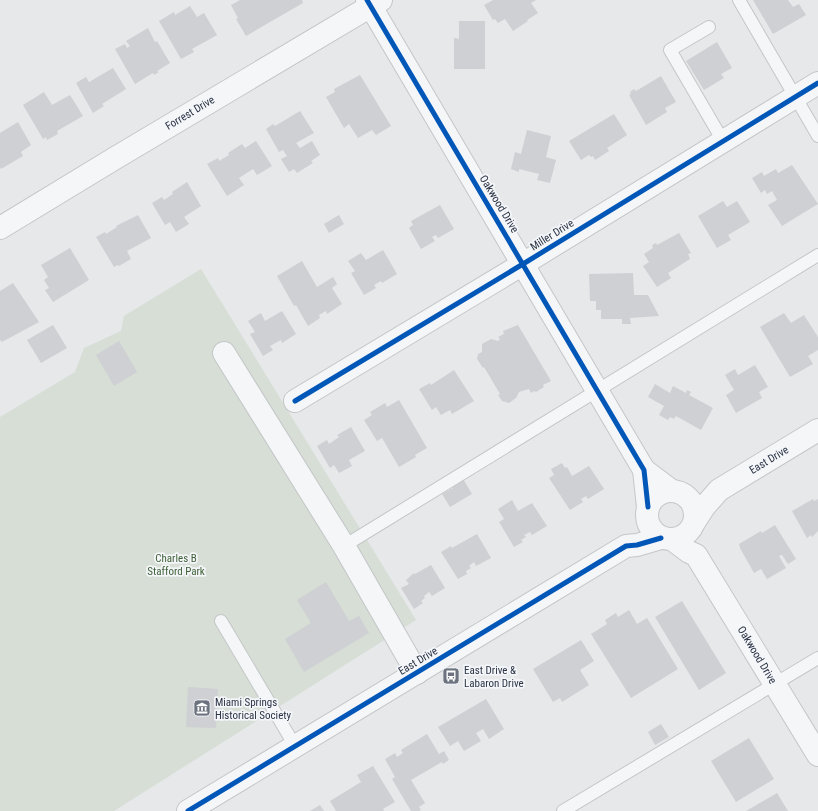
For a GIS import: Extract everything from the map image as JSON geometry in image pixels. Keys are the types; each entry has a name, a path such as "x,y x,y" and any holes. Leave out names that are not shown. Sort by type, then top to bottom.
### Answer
{"street":[{"name":"Forrest Drive","path":"0,228 373,2"},
{"name":"Oakwood Drive","path":"373,2 523,264 644,470 647,511"},
{"name":"Miller Drive","path":"295,400 523,264 818,83"},
{"path":"224,353 344,546 417,673"},
{"name":"East Drive","path":"694,524 704,507 719,490 818,430"},
{"name":"Oakwood Drive","path":"644,470 677,492"},
{"name":"East Drive","path":"677,492 709,489 719,490"},
{"path":"627,546 631,536 647,511 652,500 657,495 664,492 677,492 689,499 695,513 694,524 688,533 681,538 667,539 650,529 647,522 647,511"},
{"name":"Oakwood Drive","path":"694,524 696,555 818,755"},
{"name":"Oakwood Drive","path":"667,539 696,555"},
{"name":"East Drive","path":"188,811 627,546 667,539"}],"lane":[{"path":"739,0 818,136"},
{"path":"709,27 670,50 723,141"},
{"path":"344,546 818,255"},
{"path":"221,621 296,746"},
{"path":"563,811 818,658"}],"green space":[{"name":"Charles B Stafford Park","path":"201,269 416,620 114,811 0,811 0,417 75,372 84,348 121,331 124,316"}],"building":[{"path":"240,0 302,0 303,3 246,36 236,19 238,18 231,5"},
{"path":"493,0 536,0 531,3 538,13 513,31 505,19 498,23 495,19 493,20 484,5"},
{"path":"753,0 788,0 793,7 799,4 806,15 773,34"},
{"path":"190,6 197,17 204,13 217,35 192,49 194,52 181,59 159,21 174,12 175,15"},
{"path":"459,21 485,21 485,69 454,69 454,38 459,39"},
{"path":"148,28 155,42 157,41 170,63 157,71 159,72 154,75 153,73 135,84 115,49 125,44 127,48 130,46 126,41"},
{"path":"717,42 732,68 721,74 724,78 704,90 686,61"},
{"path":"113,68 126,89 102,104 104,106 93,113 76,83 86,77 89,82"},
{"path":"360,75 391,126 376,135 372,130 358,138 349,124 344,128 326,97 335,92 334,89"},
{"path":"661,76 676,102 665,108 667,112 646,125 629,95 634,89 636,91"},
{"path":"44,92 52,105 70,95 83,116 57,131 58,134 47,140 46,137 43,139 23,105"},
{"path":"300,111 314,133 296,143 300,148 312,141 320,155 311,161 313,163 297,173 294,169 289,172 281,159 287,156 283,150 279,152 266,129 273,124 275,126"},
{"path":"614,114 627,135 607,148 609,151 595,160 593,156 591,157 589,155 581,160 569,141"},
{"path":"18,122 31,145 21,152 23,156 1,169 0,133"},
{"path":"527,130 551,136 546,157 556,160 550,183 537,180 539,174 519,169 519,172 511,169 515,152 521,154"},
{"path":"256,141 272,166 257,175 253,169 239,178 244,185 227,196 207,164 218,158 219,161 242,144 245,148"},
{"path":"792,165 818,204 782,226 768,205 777,200 772,191 767,194 765,190 761,193 752,178 762,172 764,176 776,169 778,173"},
{"path":"187,182 201,206 184,217 189,224 176,232 170,222 165,225 152,203 162,197 164,200 173,194 172,192"},
{"path":"723,201 727,207 737,201 750,222 728,235 731,240 717,248 698,216"},
{"path":"440,205 454,229 438,238 436,235 432,237 435,241 421,249 409,228 413,225 411,221"},
{"path":"138,215 151,238 127,251 131,259 119,266 114,267 96,237 105,232 106,234 117,227 116,226"},
{"path":"339,215 344,224 329,233 324,224"},
{"path":"679,233 691,253 688,254 690,259 668,273 671,278 657,287 643,266 649,262 644,254 653,248 652,245 656,243 657,245"},
{"path":"70,248 89,280 53,302 45,290 49,288 44,280 48,277 41,265"},
{"path":"383,250 397,274 382,283 381,281 374,285 376,288 364,295 351,273 355,271 348,261 361,253 366,260"},
{"path":"302,261 317,287 333,277 337,284 332,288 342,304 327,314 326,311 319,315 320,318 308,326 296,305 294,306 277,276"},
{"path":"633,273 634,295 648,295 659,316 630,318 631,324 622,324 622,319 601,319 601,310 596,310 596,301 590,301 589,274"},
{"path":"13,283 39,322 2,342 0,340 0,291"},
{"path":"282,311 296,334 282,343 281,340 270,346 273,350 263,356 250,334 255,332 248,321 261,313 265,321"},
{"path":"784,313 791,323 804,315 818,337 818,350 808,356 813,364 790,377 760,327"},
{"path":"53,325 67,348 41,363 27,340"},
{"path":"518,325 551,381 543,385 544,387 536,392 534,391 531,393 529,389 519,392 516,398 509,403 502,401 498,395 500,394 484,367 483,368 477,359 478,354 482,352 482,344 491,339 498,341 500,339 498,337 504,334 503,331"},
{"path":"119,341 137,372 114,386 96,355"},
{"path":"755,365 768,387 759,392 762,398 736,413 726,395 734,390 725,375 735,369 738,375"},
{"path":"454,370 474,401 452,414 450,410 441,415 436,407 432,410 419,389 430,383 431,385"},
{"path":"655,384 670,393 673,386 686,393 687,390 691,392 689,395 713,408 701,430 676,416 674,419 670,417 668,420 659,415 664,406 648,397"},
{"path":"399,400 427,448 415,455 416,457 399,467 382,438 377,441 364,420 372,415 370,412 385,403 387,407"},
{"path":"351,427 365,451 349,460 352,466 339,473 334,465 330,468 317,446 327,440 329,444 339,437 337,435"},
{"path":"562,463 565,468 567,467 572,476 589,466 604,489 588,499 586,496 581,499 583,502 570,510 549,478 554,475 551,469"},
{"path":"462,477 472,494 450,507 442,494 453,488 451,484"},
{"path":"813,499 814,501 818,499 818,531 812,537 811,535 807,538 792,511"},
{"path":"512,500 518,511 532,503 547,526 532,535 530,532 524,535 526,537 521,540 523,542 514,547 499,522 504,519 498,509"},
{"path":"775,525 796,559 788,564 782,555 779,556 786,568 767,579 761,569 754,573 739,544 761,531 762,533"},
{"path":"477,534 491,558 476,566 474,562 469,566 471,568 466,571 467,574 458,579 441,552 451,546 452,548"},
{"path":"431,565 445,588 432,596 429,592 421,601 423,603 414,609 401,588 409,584 406,580 414,573 415,574"},
{"path":"326,582 349,621 359,616 369,633 304,672 285,639 311,623 297,600"},
{"path":"682,601 726,673 699,690 655,617"},
{"path":"629,610 637,624 647,618 678,669 631,698 591,634 607,624 605,620 616,613 618,617"},
{"path":"581,640 594,661 580,670 589,685 562,702 560,698 553,702 533,669"},
{"name":"Miami Springs Historical Society","path":"188,687 218,689 216,728 186,727"},
{"path":"486,699 504,729 489,739 483,729 476,733 481,741 464,751 458,741 450,746 438,727"},
{"path":"661,724 669,737 655,745 648,732"},
{"path":"427,734 439,754 444,751 449,760 443,764 442,762 411,780 425,803 419,807 421,810 411,811 392,779 395,777 385,759 395,753 397,757 403,753 401,750"},
{"path":"749,738 774,779 736,802 711,761"},
{"path":"373,766 395,802 383,809 384,811 336,811 330,801 361,782 357,775"},
{"path":"777,793 788,811 746,811"},
{"path":"320,805 324,811 310,811"}],"cycle path":[{"path":"367,0 644,470 648,507"},
{"path":"295,401 523,264 818,83"},
{"path":"188,811 626,546 637,545 661,538"}],"place":[{"name":"East Drive & Labaron Drive","path":"451,676"},
{"name":"Miami Springs Historical Society","path":"202,708"}]}
